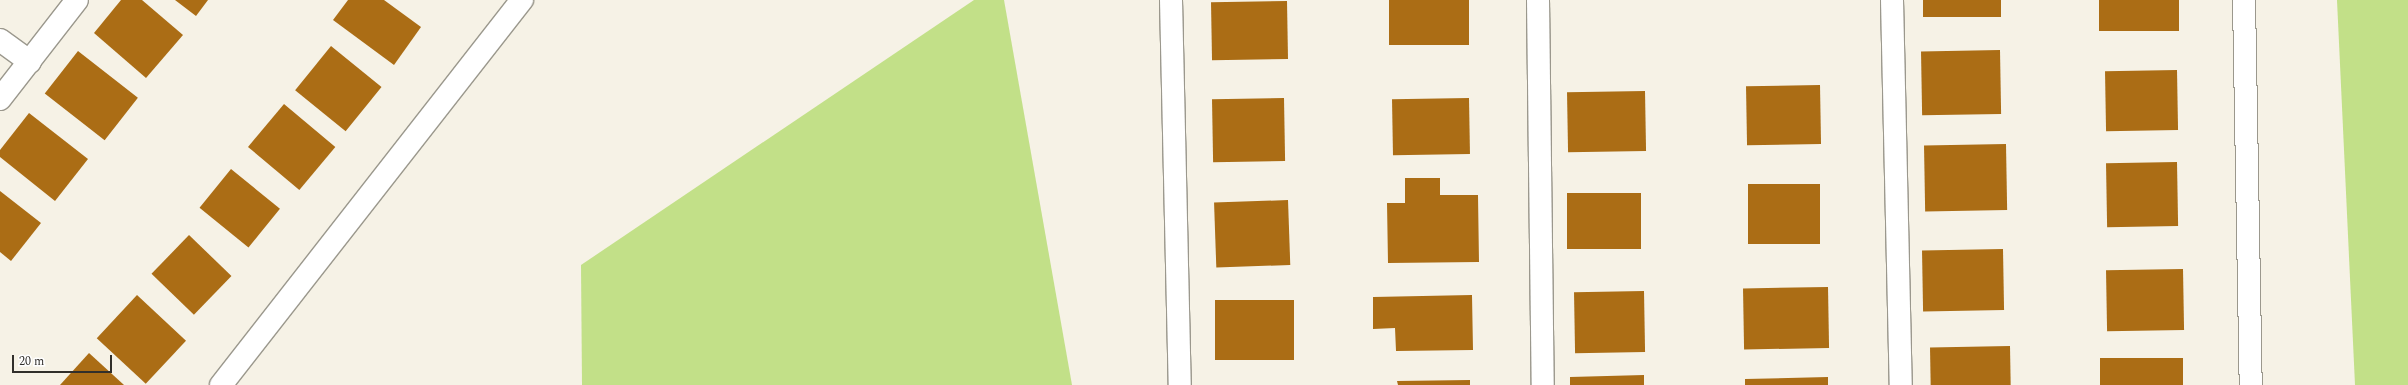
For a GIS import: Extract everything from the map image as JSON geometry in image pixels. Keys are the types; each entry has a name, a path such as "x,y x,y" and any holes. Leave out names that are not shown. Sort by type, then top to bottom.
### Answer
{"street":[{"path":"0,100 77,0"},
{"path":"221,385 522,0"},
{"path":"1171,0 1180,385"},
{"path":"1538,0 1543,385"},
{"path":"1892,0 1901,385"},
{"path":"2244,0 2251,385"},
{"path":"0,40 30,62"}],"green space":[{"path":"974,0 1004,0 1072,385 582,385 581,265"},
{"path":"2337,0 2408,0 2408,385 2355,385"}],"building":[{"path":"121,0 142,0 183,35 146,78 94,33"},
{"path":"175,0 208,0 196,16"},
{"path":"348,0 384,0 421,27 394,65 333,20"},
{"path":"1389,0 1469,0 1469,45 1389,45"},
{"path":"1923,0 2001,0 2001,17 1923,17"},
{"path":"2099,0 2179,0 2179,31 2099,31"},
{"path":"1287,1 1288,59 1212,60 1211,2"},
{"path":"331,46 382,87 346,131 295,90"},
{"path":"2000,50 2001,114 1922,115 1921,51"},
{"path":"78,51 138,98 105,140 45,94"},
{"path":"2177,70 2178,130 2106,131 2105,71"},
{"path":"1820,85 1821,144 1747,145 1746,86"},
{"path":"1645,91 1646,151 1568,152 1567,92"},
{"path":"1284,98 1285,161 1213,162 1212,99"},
{"path":"1469,98 1470,154 1393,155 1392,99"},
{"path":"284,104 335,147 299,190 248,147"},
{"path":"29,113 88,159 55,201 0,157 0,150"},
{"path":"2006,144 2007,210 1925,211 1924,145"},
{"path":"2177,162 2178,226 2107,227 2106,163"},
{"path":"231,169 280,209 248,248 200,208"},
{"path":"1405,178 1440,178 1440,195 1478,195 1479,262 1388,263 1387,203 1405,203"},
{"path":"1748,184 1820,184 1820,244 1748,244"},
{"path":"0,191 41,223 11,261 0,252"},
{"path":"1567,193 1641,193 1641,249 1567,249"},
{"path":"1288,200 1290,265 1216,268 1214,203"},
{"path":"189,235 231,276 194,315 151,274"},
{"path":"2003,249 2004,310 1923,311 1922,250"},
{"path":"2183,269 2184,330 2107,331 2106,270"},
{"path":"1828,287 1829,348 1744,349 1743,288"},
{"path":"1644,291 1645,352 1575,353 1574,292"},
{"path":"137,295 186,341 146,384 97,338"},
{"path":"1472,295 1473,350 1396,351 1395,328 1373,329 1373,297"},
{"path":"1215,300 1294,300 1294,360 1215,360"},
{"path":"2010,346 2011,385 1931,385 1930,347"},
{"path":"89,353 124,385 60,385"},
{"path":"2100,358 2183,358 2183,385 2100,385"},
{"path":"1644,375 1644,385 1570,385 1570,377"},
{"path":"1828,377 1828,385 1745,385 1745,379"},
{"path":"1470,380 1470,385 1398,385 1397,381"}]}
